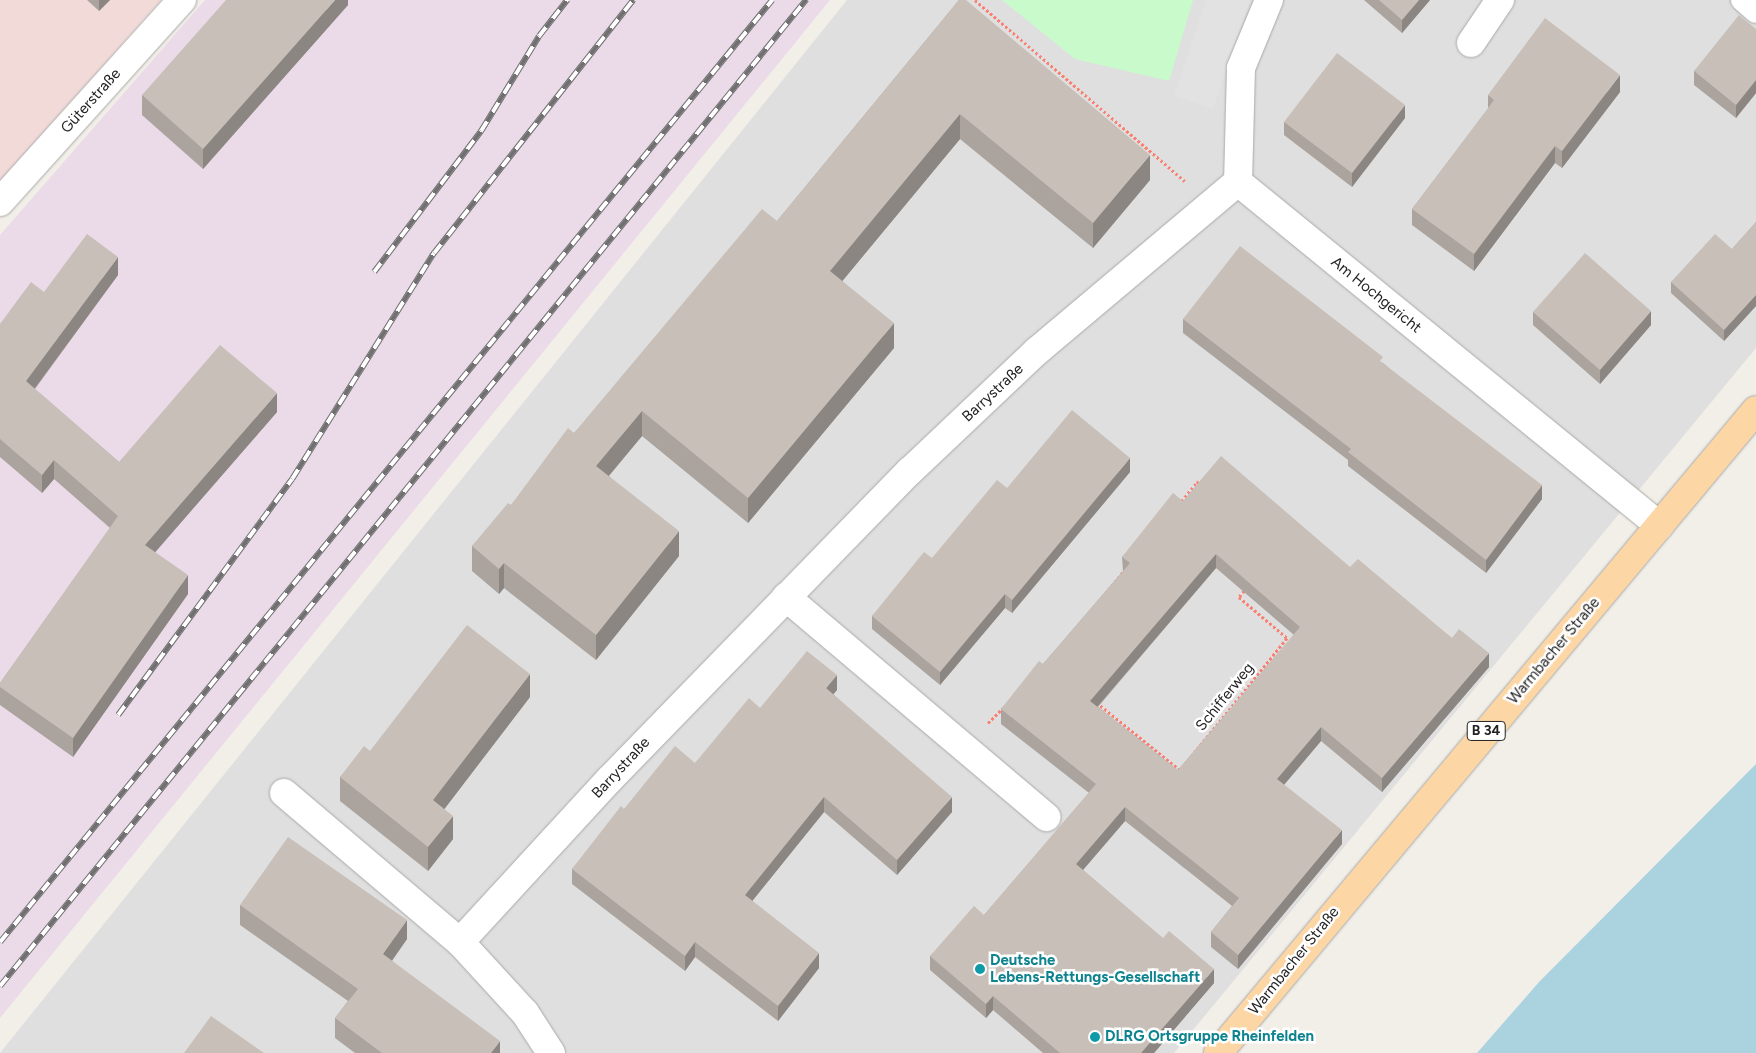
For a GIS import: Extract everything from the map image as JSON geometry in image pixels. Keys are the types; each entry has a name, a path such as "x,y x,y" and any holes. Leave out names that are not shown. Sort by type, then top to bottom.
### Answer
{"main road":[{"name":"Warmbacher Straße","path":"1218,1053 1394,839 1756,410"}],"street":[{"name":"Güterstraße","path":"0,202 182,0"},
{"path":"1238,182 1241,68 1269,0"},
{"path":"1471,43 1500,0"},
{"name":"Barrystraße","path":"460,942 610,779 786,596 910,471 1037,351 1238,182"},
{"name":"Am Hochgericht","path":"1238,182 1660,526"},
{"path":"786,596 1046,817"},
{"path":"284,794 460,942 524,1013 551,1053"}],"lane":[{"path":"1742,0 1756,12"}],"path":[{"path":"975,0 1212,204"},
{"path":"1040,670 1048,663 1198,481 1197,492 1272,556 1238,597 1287,638"},
{"name":"Schifferweg","path":"1180,770 1293,631"},
{"path":"1048,663 1188,776"},
{"path":"963,748 1005,706"}],"shaded area":[{"path":"0,0 161,0 0,181"},
{"path":"205,0 830,0 0,1018 0,235"},
{"path":"847,0 1756,0 1756,348 1174,1053 0,1053"},
{"path":"1206,0 1250,0 1213,109 1174,96"}],"green space":[{"path":"1002,0 1193,0 1169,81 1075,59"}],"water":[{"path":"1756,764 1756,1053 1477,1053 1539,982"}],"building":[{"path":"226,0 335,0 203,149 142,95"},
{"path":"959,0 966,0 1150,155 1093,223 960,114 830,271 894,323 748,498 642,411 596,466 679,531 596,635 504,563 499,569 472,546 508,503 511,505 568,428 574,433 762,209 777,221"},
{"path":"1379,0 1419,0 1402,20"},
{"path":"1739,15 1756,29 1756,80 1736,105 1694,71"},
{"path":"1545,18 1620,75 1562,151 1555,146 1474,254 1412,209 1494,100 1488,95"},
{"path":"1337,53 1405,105 1352,173 1284,122"},
{"path":"1756,222 1756,295 1724,330 1671,282 1715,234 1732,249"},
{"path":"87,234 118,257 26,381 119,462 220,345 277,393 145,545 188,575 73,738 0,687 0,683 118,516 54,460 42,475 0,439 0,324 31,282 44,292"},
{"path":"1240,246 1383,357 1380,361 1542,485 1486,560 1348,452 1351,449 1183,319"},
{"path":"1585,253 1651,311 1600,370 1533,312"},
{"path":"1072,410 1130,458 1012,600 1005,594 940,672 872,616 924,552 932,558 997,480 1007,488"},
{"path":"1221,456 1350,567 1358,559 1452,638 1459,629 1489,653 1382,778 1321,727 1277,779 1342,830 1238,955 1211,932 1239,898 1125,807 1076,864 1163,938 1169,931 1214,969 1141,1053 1060,1053 993,996 986,1004 930,956 974,906 984,915 1096,784 1001,709 1039,661 1043,664 1130,563 1122,557 1173,493 1183,501","holes":["1216,554 1300,627 1178,770 1090,701"]},
{"path":"467,625 530,674 433,800 453,816 428,847 340,777 364,746 370,751"},
{"path":"807,651 837,675 826,688 952,797 897,860 824,797 745,895 819,953 778,1006 695,942 685,956 572,869 621,806 624,809 675,746 695,763 749,698 760,708"},
{"path":"288,837 407,920 383,954 500,1041 491,1053 382,1053 335,1018 358,989 240,905"},
{"path":"211,1016 264,1053 184,1053"}],"railway":[{"path":"374,272 481,131 539,36 567,0"},
{"path":"118,715 292,479 434,253 633,0"},
{"path":"0,942 772,0"},
{"path":"0,986 806,0"}],"place":[{"name":"Deutsche Lebens-Rettungs-Gesellschaft","path":"980,969"},
{"name":"DLRG Ortsgruppe Rheinfelden","path":"1095,1037"}]}
